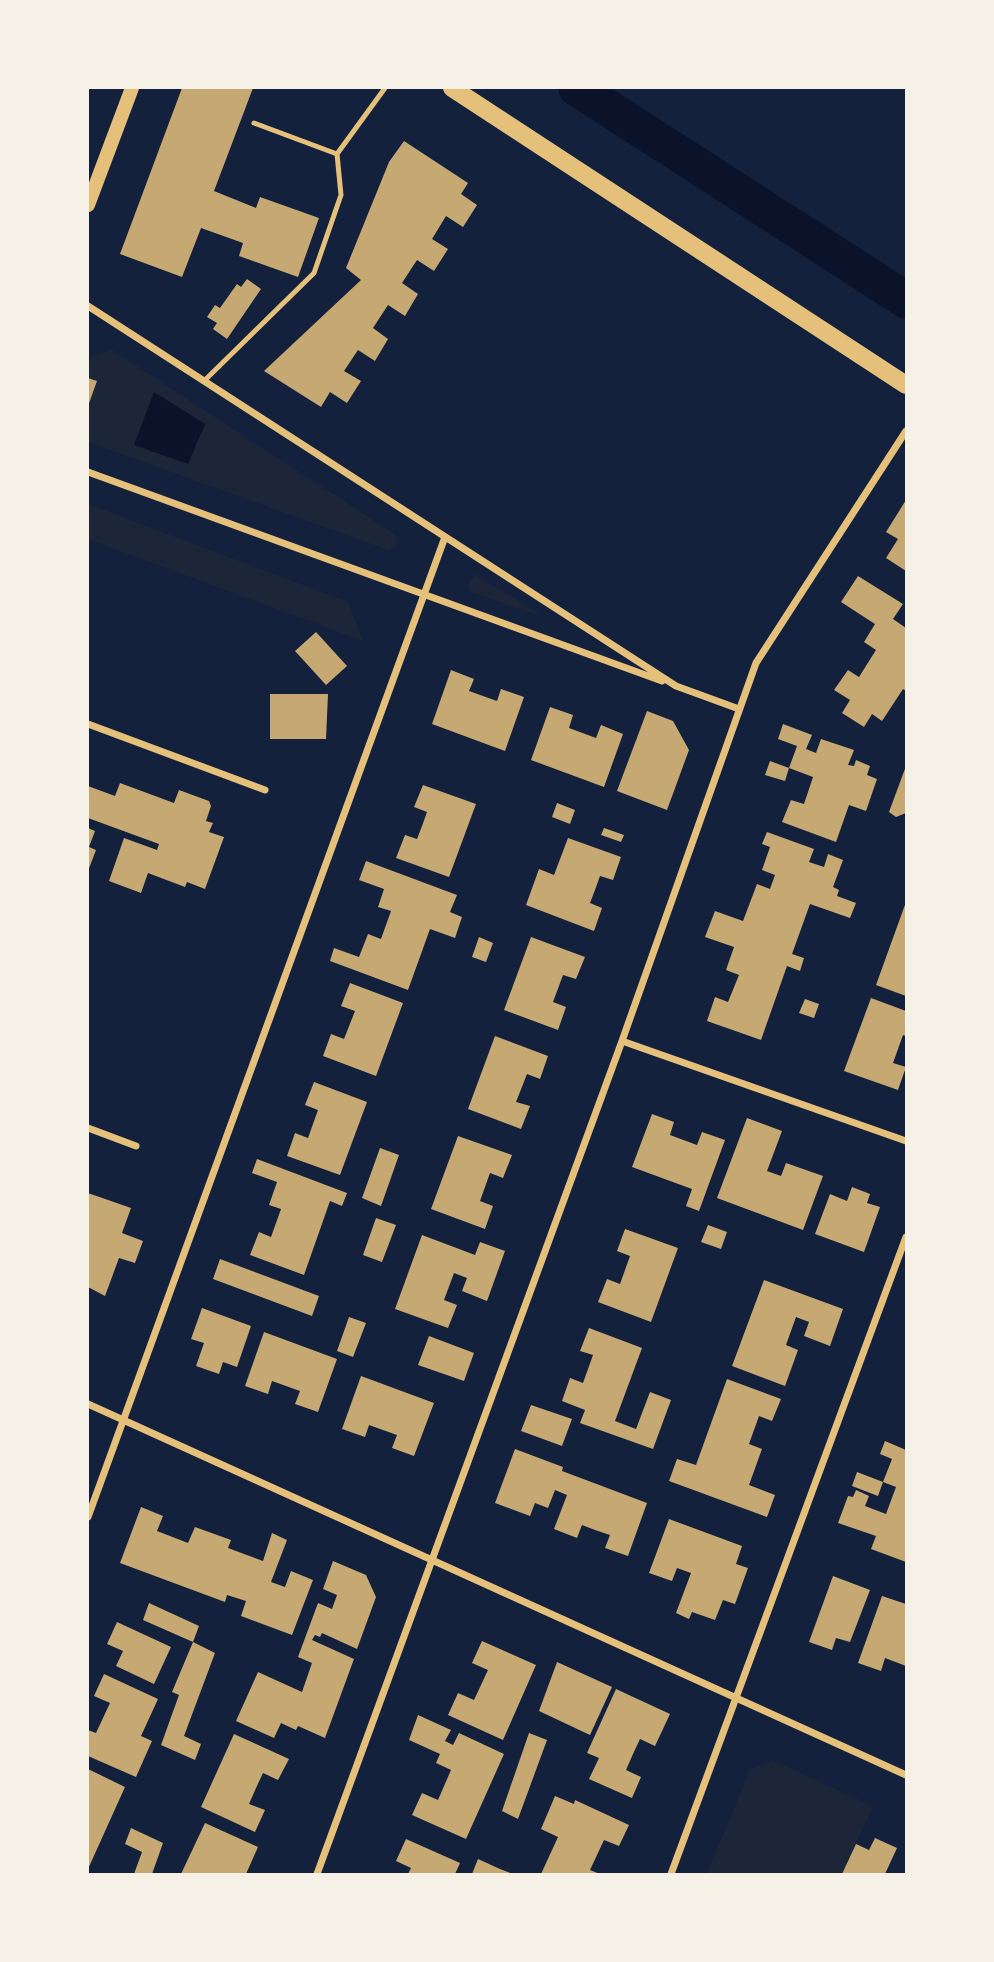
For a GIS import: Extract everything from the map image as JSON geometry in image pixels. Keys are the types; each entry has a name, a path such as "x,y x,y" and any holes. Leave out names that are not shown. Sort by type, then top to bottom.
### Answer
{"main road":[{"path":"88,205 132,88"},
{"path":"452,88 906,385"}],"street":[{"path":"88,306 676,686"},
{"path":"317,1874 622,1041 756,663 906,431"},
{"path":"88,472 739,709"},
{"path":"88,1517 445,537"},
{"path":"88,724 265,790"},
{"path":"622,1041 906,1141"},
{"path":"88,1128 136,1146"},
{"path":"671,1874 906,1237"},
{"path":"88,1404 906,1775"}],"lane":[{"path":"204,381 314,273 341,195 337,154 385,88"},
{"path":"254,123 337,154"}],"shaded area":[{"path":"112,350 396,535 398,541 394,548 388,550 88,442 88,367 91,357"},
{"path":"154,392 205,424 188,464 134,445"},
{"path":"88,504 348,602 363,641 88,539"},
{"path":"474,574 538,615 471,592 468,586"},
{"path":"772,1760 873,1806 842,1874 707,1874 750,1770"}],"building":[{"path":"182,88 253,88 214,191 256,208 260,197 319,218 298,277 239,256 243,243 201,228 182,277 120,254"},
{"path":"404,141 468,183 461,194 477,205 463,227 446,216 432,239 448,249 434,271 417,260 402,283 418,294 405,316 388,305 373,328 388,339 375,361 358,350 344,371 361,381 347,403 330,392 321,407 264,371 361,280 346,268 389,162"},
{"path":"247,279 261,289 227,339 213,329 217,323 207,317 215,305 220,308 237,284 241,287"},
{"path":"88,378 97,381 88,406"},
{"path":"906,500 906,571 886,558 898,539 886,532"},
{"path":"858,576 903,604 893,619 906,628 906,691 903,689 882,721 872,714 864,727 842,713 850,700 834,690 848,670 859,677 876,650 864,642 875,624 841,602"},
{"path":"316,632 347,666 326,685 295,651"},
{"path":"451,670 474,679 469,691 497,701 501,689 524,697 505,751 432,724"},
{"path":"270,694 328,694 326,739 270,739"},
{"path":"550,707 573,715 569,728 596,738 601,725 623,734 604,787 531,760"},
{"path":"647,711 673,721 689,750 667,810 617,791"},
{"path":"783,724 812,735 806,749 816,753 821,739 854,750 848,765 854,766 856,760 870,766 867,775 877,779 866,811 849,805 836,842 782,822 791,800 804,804 813,777 789,768 797,746 778,739"},
{"path":"770,761 789,768 785,781 765,775"},
{"path":"906,766 906,813 896,817 889,812"},
{"path":"120,783 174,803 179,790 209,801 211,806 206,821 213,823 209,832 224,837 205,889 187,882 185,887 148,873 141,893 109,881 124,838 157,850 159,844 88,818 88,786 115,796"},
{"path":"423,785 476,804 449,877 396,858 405,835 417,839 422,826 427,812 414,807"},
{"path":"557,803 575,810 570,824 552,817"},
{"path":"88,828 95,831 89,847 96,850 88,871"},
{"path":"604,828 624,835 621,842 601,835"},
{"path":"767,832 814,849 809,862 824,867 828,854 843,860 833,887 839,890 837,896 856,903 850,918 810,904 792,954 804,958 800,971 787,966 761,1040 707,1021 715,997 728,1002 739,975 726,970 734,947 705,937 715,911 743,921 757,884 770,889 775,875 762,870 770,847 762,844"},
{"path":"568,838 621,857 613,880 600,876 590,903 602,908 594,931 526,905 539,869 554,875"},
{"path":"366,861 457,895 450,912 462,917 455,938 430,929 408,990 330,961 334,948 359,957 368,934 381,939 391,911 378,907 384,889 359,880"},
{"path":"906,902 906,996 876,985"},
{"path":"479,937 493,943 486,962 472,957"},
{"path":"531,937 585,957 576,979 563,975 553,1002 566,1007 558,1030 504,1010"},
{"path":"350,983 403,1003 376,1076 323,1056 331,1034 344,1039 355,1011 341,1006"},
{"path":"871,998 906,1011 906,1036 903,1035 893,1063 906,1067 898,1090 844,1071"},
{"path":"805,999 819,1004 814,1018 799,1013"},
{"path":"495,1036 548,1056 540,1079 527,1074 516,1102 530,1106 521,1129 468,1109"},
{"path":"314,1082 367,1102 340,1175 287,1156 295,1133 308,1138 318,1110 305,1105"},
{"path":"652,1114 674,1122 670,1135 697,1145 702,1132 725,1140 699,1211 686,1206 692,1189 632,1167"},
{"path":"747,1118 782,1131 767,1171 781,1176 786,1163 823,1176 803,1230 717,1198"},
{"path":"458,1136 512,1155 503,1178 490,1173 480,1201 493,1206 485,1229 431,1209"},
{"path":"380,1148 399,1155 381,1206 362,1198"},
{"path":"257,1159 347,1193 342,1206 330,1201 304,1275 250,1255 259,1232 271,1237 281,1209 269,1205 277,1182 252,1173"},
{"path":"852,1187 870,1194 867,1203 880,1207 864,1252 815,1234 830,1194 847,1201"},
{"path":"88,1193 131,1208 122,1233 143,1241 135,1263 119,1258 105,1296 88,1287"},
{"path":"376,1218 396,1225 382,1262 363,1255"},
{"path":"708,1225 727,1232 721,1249 701,1242"},
{"path":"625,1229 678,1248 651,1322 598,1302 607,1279 620,1284 630,1256 617,1251"},
{"path":"422,1235 475,1255 480,1242 505,1251 487,1301 462,1291 467,1278 454,1273 444,1300 457,1305 448,1328 395,1309"},
{"path":"220,1259 319,1296 312,1316 213,1279"},
{"path":"764,1280 843,1309 830,1346 804,1336 809,1322 796,1317 786,1345 798,1350 785,1386 732,1366"},
{"path":"202,1308 251,1326 237,1367 223,1362 219,1374 196,1366 204,1343 191,1339"},
{"path":"349,1317 366,1323 353,1357 337,1351"},
{"path":"589,1328 642,1348 615,1421 636,1429 650,1392 671,1400 653,1449 580,1423 585,1410 562,1401 570,1378 583,1383 593,1355 580,1351"},
{"path":"264,1332 337,1359 318,1412 295,1404 300,1391 272,1381 268,1394 245,1386"},
{"path":"429,1336 474,1353 464,1381 418,1365"},
{"path":"361,1376 434,1403 414,1456 392,1448 397,1435 369,1425 365,1437 342,1429"},
{"path":"727,1379 781,1399 772,1421 759,1416 749,1444 762,1449 749,1485 775,1495 767,1517 669,1481 677,1459 696,1465"},
{"path":"531,1405 572,1419 562,1446 521,1431"},
{"path":"885,1441 906,1450 906,1562 871,1549 876,1536 838,1523 848,1496 853,1497 856,1490 869,1496 865,1506 886,1514 896,1487 883,1482 892,1459 880,1454"},
{"path":"515,1449 563,1467 562,1471 647,1503 628,1556 605,1548 610,1535 582,1525 577,1538 554,1529 567,1495 555,1490 548,1508 535,1503 530,1516 495,1503"},
{"path":"857,1472 883,1482 878,1496 852,1486"},
{"path":"141,1507 163,1516 157,1531 188,1543 195,1527 231,1540 228,1548 263,1561 272,1533 287,1540 271,1582 285,1587 291,1571 313,1580 292,1635 241,1616 246,1601 227,1595 225,1602 120,1563"},
{"path":"669,1519 742,1546 736,1564 748,1568 735,1604 723,1600 715,1620 692,1612 689,1619 676,1613 691,1573 677,1568 672,1581 649,1573"},
{"path":"333,1561 366,1575 376,1597 357,1649 322,1633 320,1637 315,1635 312,1640 354,1659 325,1738 298,1726 296,1730 281,1723 274,1738 236,1721 258,1672 302,1692 312,1663 298,1657 318,1603 332,1609 337,1595 323,1589"},
{"path":"833,1576 870,1590 850,1642 836,1638 832,1650 809,1642"},
{"path":"882,1596 906,1604 906,1666 885,1658 881,1671 858,1663"},
{"path":"149,1603 199,1626 193,1642 143,1620"},
{"path":"117,1622 171,1647 154,1684 116,1666 123,1651 107,1644"},
{"path":"482,1641 536,1665 503,1740 448,1715 458,1693 474,1700 488,1670 472,1663"},
{"path":"193,1642 215,1653 184,1736 201,1744 195,1760 161,1745 179,1695 172,1692"},
{"path":"557,1662 612,1687 590,1735 539,1711"},
{"path":"104,1674 158,1699 141,1736 152,1741 136,1777 88,1756 88,1730 96,1733 110,1703 94,1696"},
{"path":"616,1689 670,1714 655,1746 640,1739 633,1754 626,1770 641,1777 632,1798 589,1779 599,1758 587,1753"},
{"path":"418,1715 451,1730 445,1741 453,1745 459,1733 504,1754 466,1839 412,1815 422,1793 438,1800 451,1770 436,1763 440,1754 409,1740"},
{"path":"529,1733 547,1740 518,1819 502,1811"},
{"path":"234,1734 289,1759 278,1780 263,1773 256,1788 249,1804 265,1810 255,1832 201,1807"},
{"path":"88,1769 125,1787 88,1869"},
{"path":"555,1796 574,1804 575,1800 629,1825 619,1846 604,1840 590,1870 600,1874 541,1874 558,1837 541,1829"},
{"path":"205,1823 258,1847 246,1874 181,1874"},
{"path":"131,1828 163,1843 152,1874 134,1874 142,1852 125,1844"},
{"path":"875,1838 897,1848 885,1874 842,1874 856,1844 869,1850"},
{"path":"406,1839 460,1863 455,1874 408,1874 411,1868 396,1861"},
{"path":"478,1859 500,1869 513,1874 472,1874"}],"waterway":[{"path":"577,88 906,300"}]}
